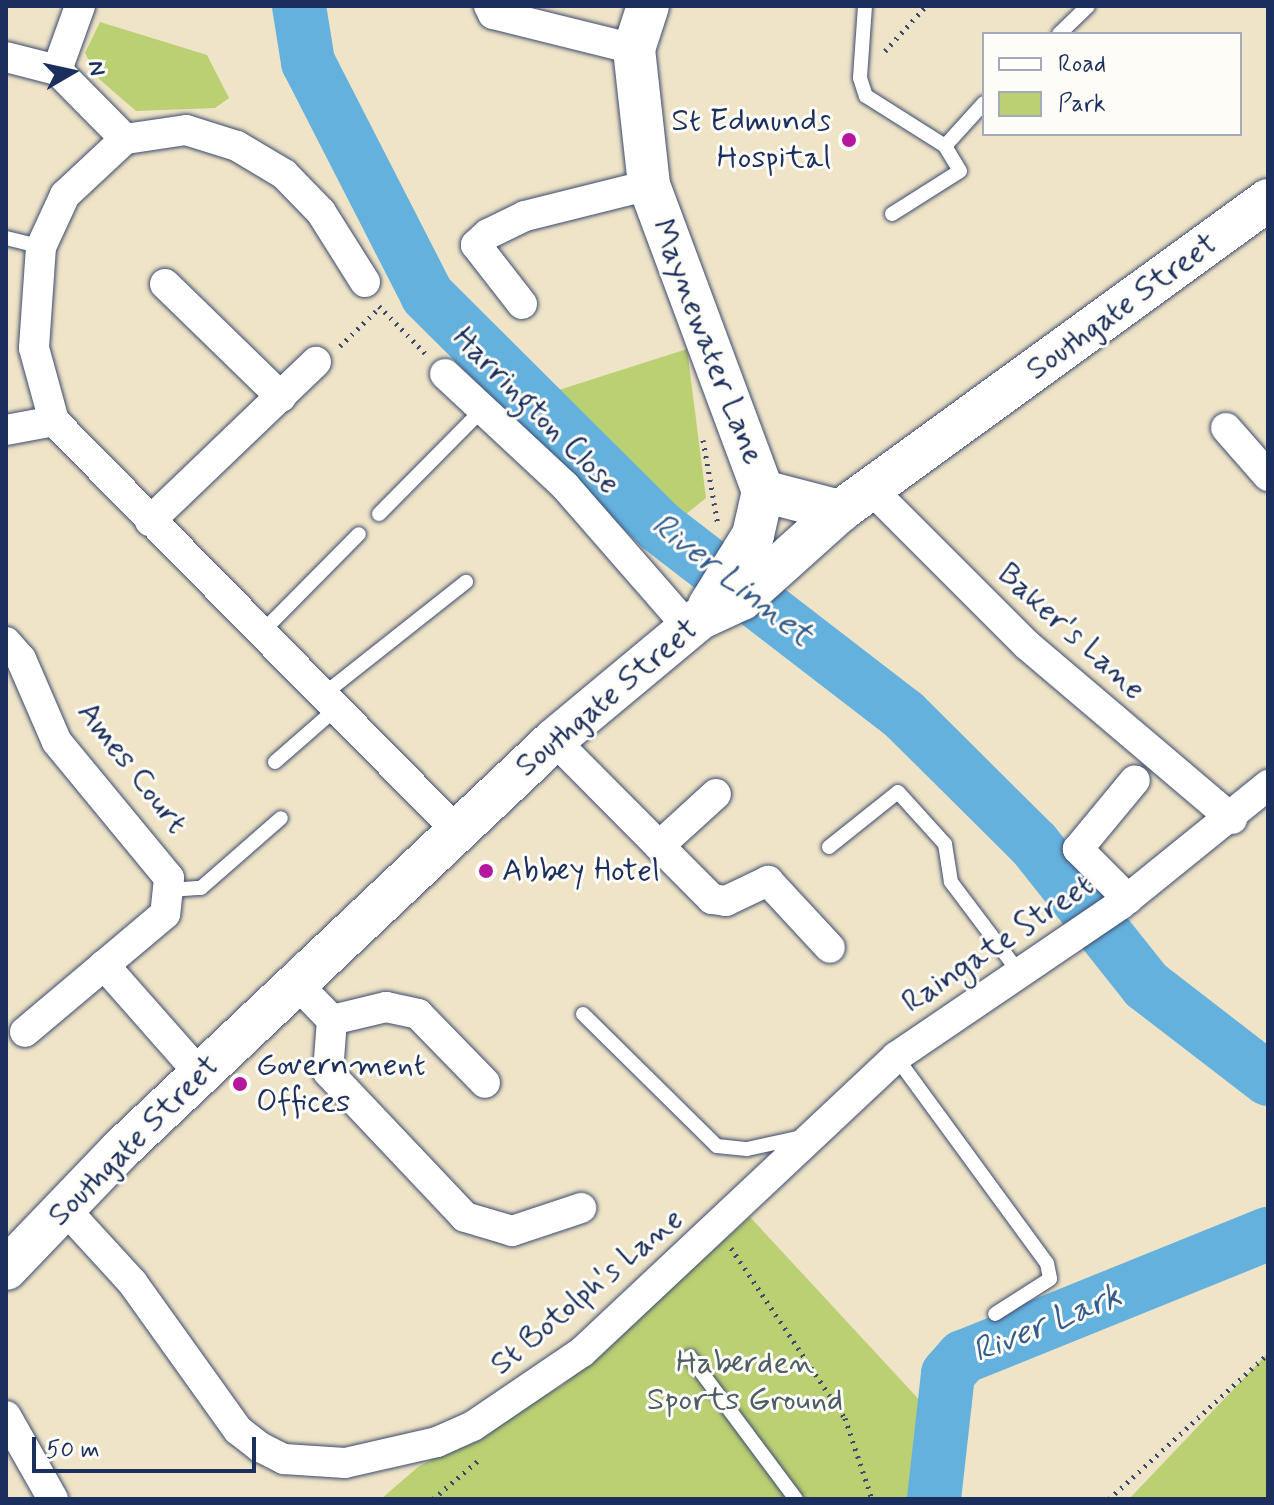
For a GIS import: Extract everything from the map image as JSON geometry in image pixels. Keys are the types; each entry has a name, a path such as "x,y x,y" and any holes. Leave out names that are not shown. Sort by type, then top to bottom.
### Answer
{"street":[{"path":"57,70 80,6"},
{"path":"489,6 493,14 634,49"},
{"name":"Maynewater Lane","path":"648,6 634,49 649,185 763,491 740,584"},
{"path":"6,57 57,70 125,139"},
{"path":"373,294 321,212 284,174 237,146 186,130 125,139 65,195 41,247 34,348 54,421 456,830"},
{"path":"522,304 476,245 488,234 525,216 649,185"},
{"name":"Southgate Street","path":"6,1269 200,1074 554,740 740,584 1268,200"},
{"path":"165,284 281,397"},
{"path":"150,521 316,362"},
{"name":"Harrington Close","path":"445,374 565,486 694,623"},
{"path":"6,430 54,421"},
{"path":"1226,428 1268,476"},
{"name":"Maynewater Lane","path":"763,491 855,500"},
{"name":"Baker's Lane","path":"855,500 1232,819"},
{"name":"Ames Court","path":"6,642 21,659 57,742 164,867 170,890 165,914 25,1032"},
{"path":"554,740 712,899 726,901 768,881 830,948"},
{"path":"1124,902 1078,849 1135,780"},
{"name":"Raingate Street","path":"776,1170 806,1136 896,1057 1018,971 1124,902 1232,819 1268,785"},
{"path":"659,846 716,794"},
{"path":"104,965 200,1074"},
{"path":"296,983 332,1020 328,1072 465,1217 512,1231 581,1208"},
{"path":"332,1020 403,1008 485,1083"},
{"name":"St Botolph's Lane","path":"66,1210 132,1282 238,1430 284,1459 313,1463 386,1456 473,1426 582,1352 776,1170"},
{"path":"6,1416 53,1499"}],"lane":[{"path":"865,6 860,78 866,96 945,146 960,171 892,214"},
{"path":"1061,32 1088,6"},
{"path":"945,146 982,105"},
{"path":"6,238 41,247"},
{"path":"379,514 482,410"},
{"path":"260,633 359,534"},
{"path":"275,762 330,701 466,582"},
{"path":"829,847 898,792 945,844 951,882 1018,971"},
{"path":"170,890 201,888 281,818"},
{"path":"583,1014 717,1146 747,1149 806,1136"},
{"path":"896,1057 1047,1263 1050,1279 995,1314"},
{"path":"690,1357 796,1499"}],"path":[{"path":"860,78 926,6"},
{"path":"316,362 373,294"},
{"name":"Harrington Close","path":"373,294 445,374"},
{"path":"716,1229 768,1293 845,1418 872,1499"},
{"path":"1109,1499 1268,1354"}],"green space":[{"path":"100,22 207,55 229,98 215,108 136,111 99,79 85,53"},
{"path":"687,349 706,498 671,526 537,397"},
{"name":"Haberden Sports Ground","path":"750,1217 937,1419 926,1499 381,1499 418,1467 562,1386"},
{"path":"1268,1353 1268,1499 1129,1499"}],"waterway":[{"name":"River Linnet","path":"299,6 308,62 427,295 660,527 903,714 1034,844 1146,985 1268,1079"},
{"name":"River Lark","path":"934,1499 948,1374 963,1357 1268,1234"}],"place":[{"name":"St Edmunds Hospital","path":"849,140"},
{"name":"Abbey Hotel","path":"486,871"},
{"name":"Government Offices","path":"240,1084"}]}
